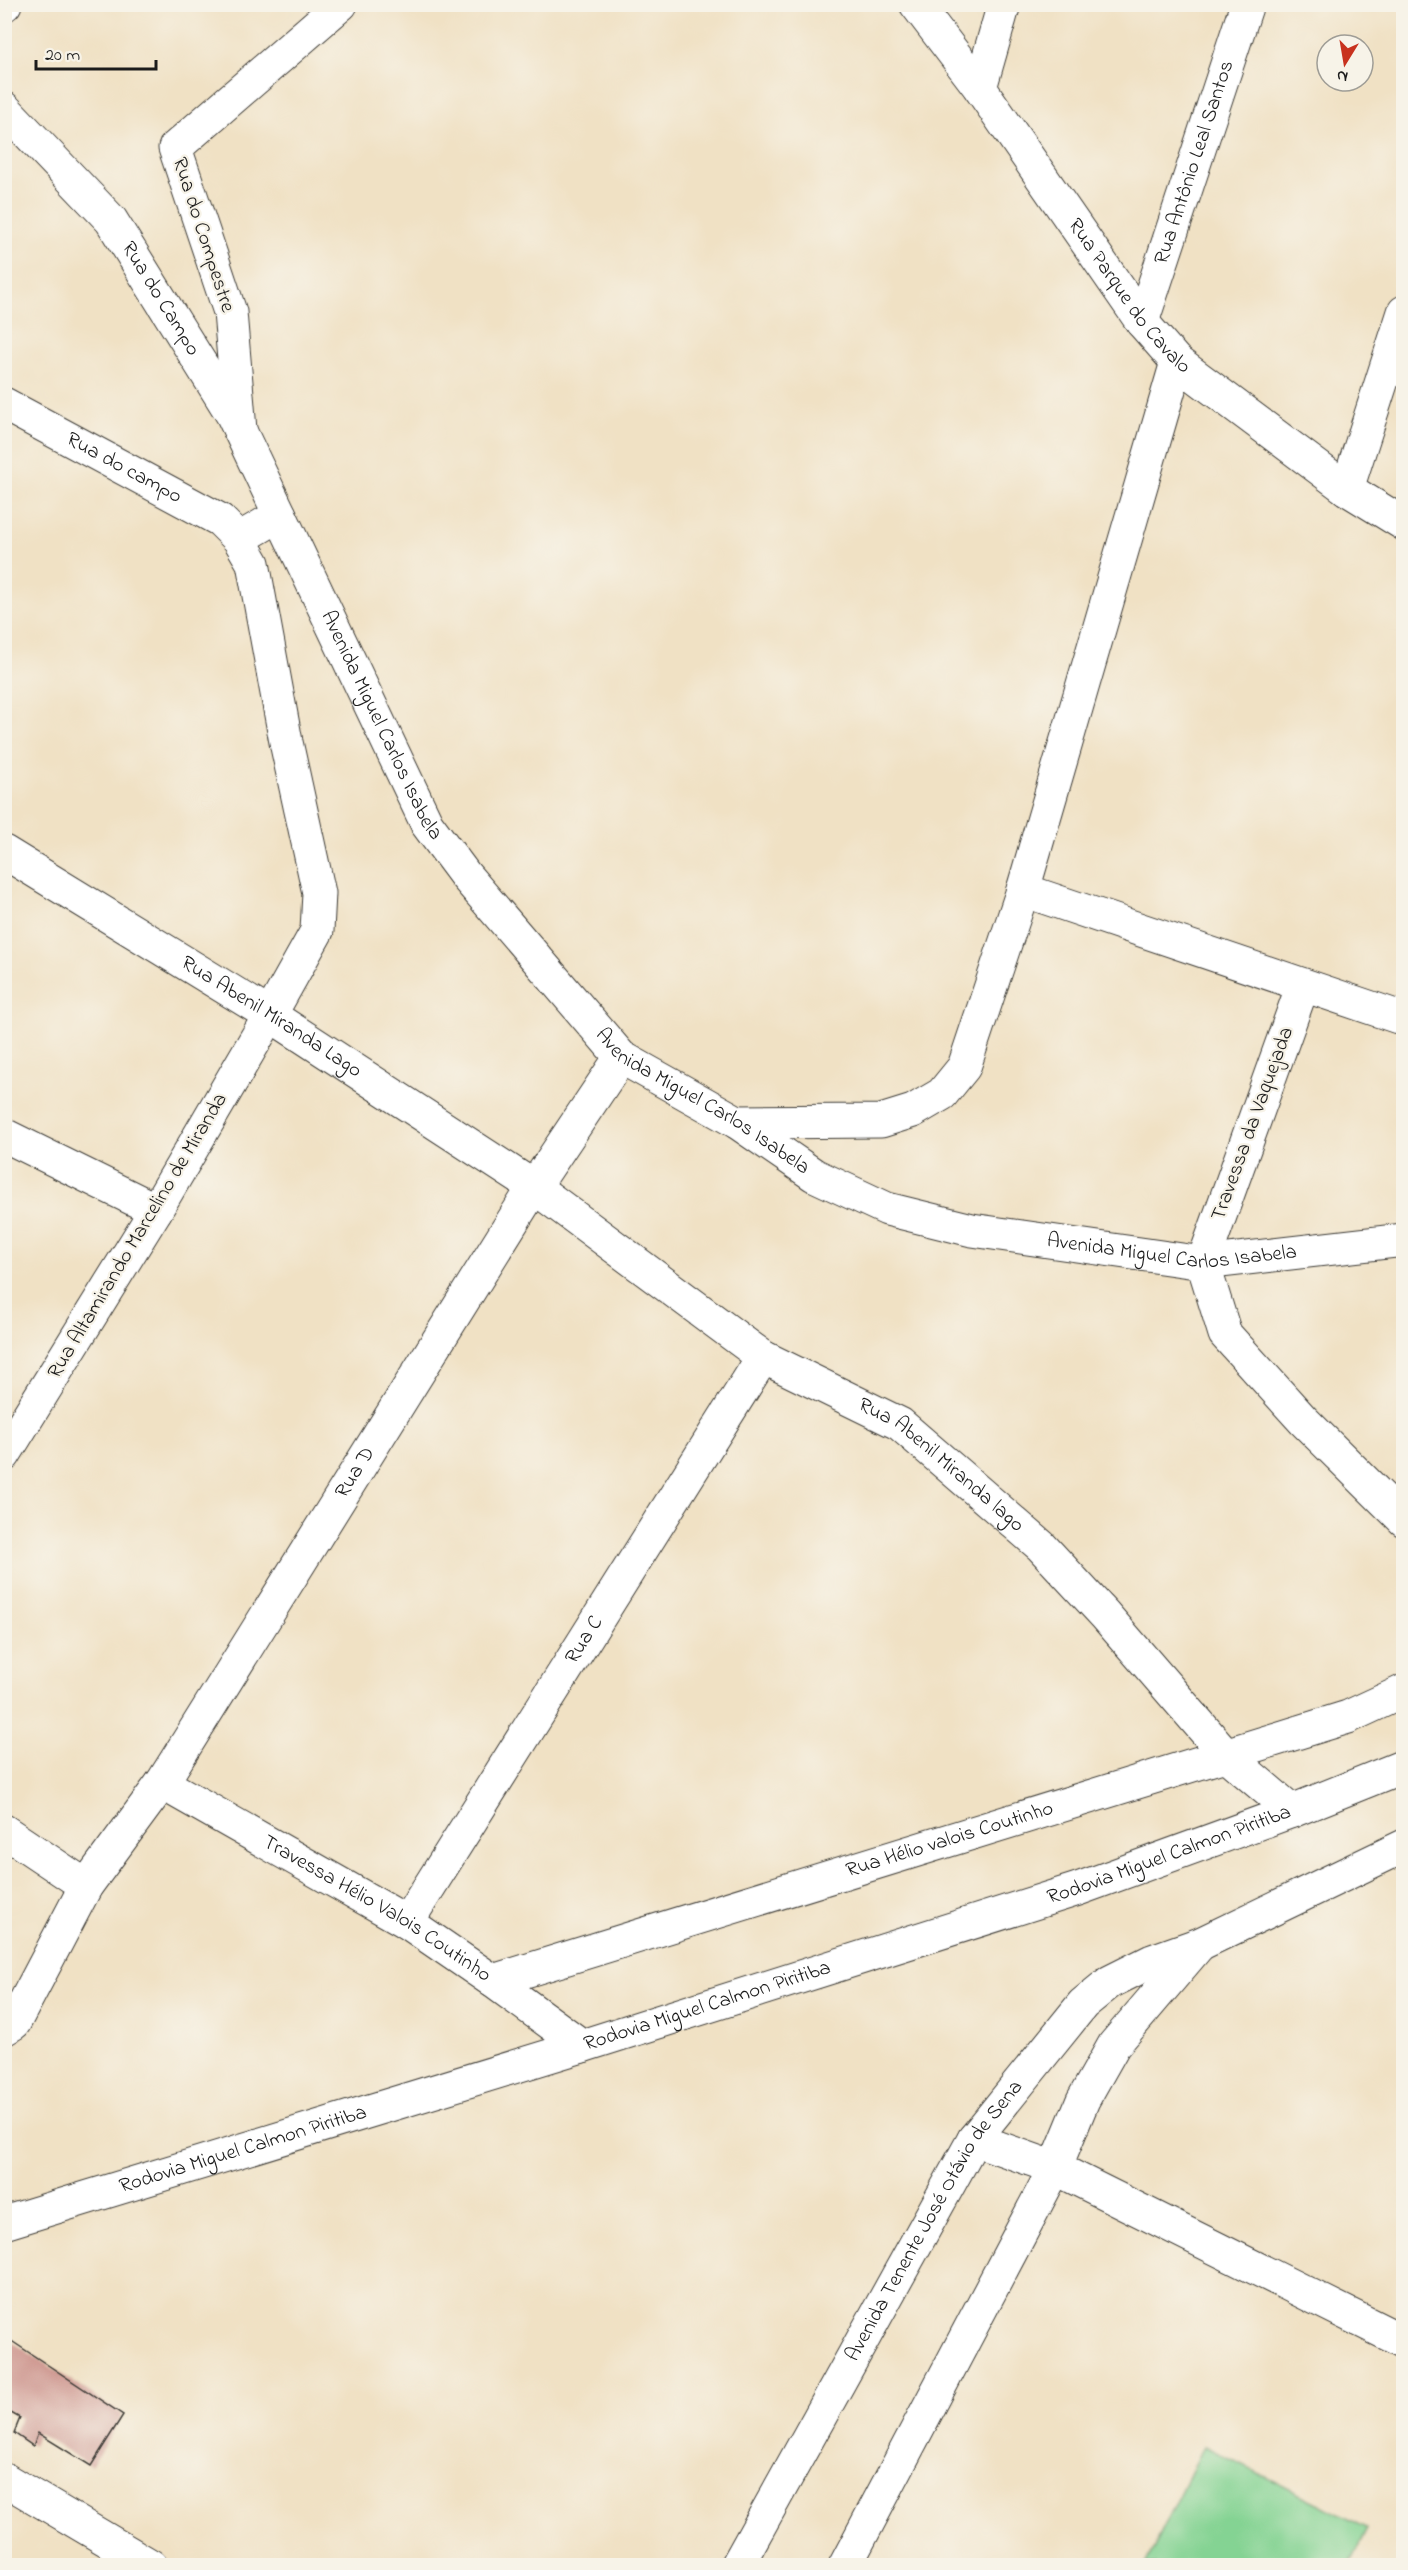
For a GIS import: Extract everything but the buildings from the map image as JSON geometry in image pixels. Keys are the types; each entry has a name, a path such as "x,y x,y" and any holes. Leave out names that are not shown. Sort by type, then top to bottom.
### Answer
{"street":[{"name":"Rua do Compestre","path":"240,430 230,312 175,148 341,4"},
{"name":"Rua Parque do Cavalo","path":"916,4 980,88 1142,321 1177,362 1347,489 1404,524"},
{"path":"980,88 1004,4"},
{"name":"Rua Antônio Leal Santos","path":"1142,321 1247,4"},
{"name":"Rua do Campo","path":"4,108 111,220 240,430 280,515"},
{"path":"1347,489 1404,312"},
{"path":"737,1122 881,1121 913,1111 942,1094 964,1067 1023,890 1177,362"},
{"name":"Rua do campo","path":"4,404 220,520 239,539 253,563 286,742 319,893 317,931 270,1015"},
{"path":"239,539 280,515"},
{"name":"Avenida Miguel Carlos Isabela","path":"280,515 427,824 465,875 621,1057 737,1122 814,1175 887,1209 972,1230 1203,1263 1404,1240"},
{"name":"Rua Abenil Miranda Lago","path":"4,852 270,1015 534,1187"},
{"path":"1023,890 1404,1019"},
{"name":"Travessa da Vaquejada","path":"1203,1263 1303,985"},
{"name":"Rua Altamirando Marcelino de Miranda","path":"4,1455 156,1210 270,1015"},
{"name":"Rua D","path":"4,2030 14,2023 86,1886 162,1783 534,1187 621,1057"},
{"path":"4,1135 156,1210"},
{"name":"Rua Abenil Miranda lago","path":"534,1187 763,1357 900,1424 1041,1546 1105,1615 1226,1755 1292,1811"},
{"path":"1203,1263 1225,1334 1303,1420 1404,1520"},
{"name":"Rua C","path":"407,1922 763,1357"},
{"name":"Rua Hélio valois Coutinho","path":"493,1981 1348,1717 1404,1691"},
{"name":"Rodovia Miguel Calmon Piritiba","path":"4,2223 582,2046 1078,1889 1292,1811 1404,1766"},
{"name":"Travessa Hélio Valois Coutinho","path":"162,1783 407,1922 582,2046"},
{"path":"4,1830 86,1886"},
{"name":"Avenida Tenente José Otávio de Sena","path":"737,2565 974,2139 1083,2004 1110,1982 1152,1960 1200,1944 1404,1846"},
{"name":"Avenida Tenente José Otávio de Sena","path":"845,2565 1056,2168 1083,2100 1114,2045 1200,1944"},
{"path":"974,2139 1056,2168 1404,2342"},
{"path":"4,2479 151,2565"}],"green space":[{"path":"1204,2446 1367,2528 1349,2565 1145,2565"}]}
